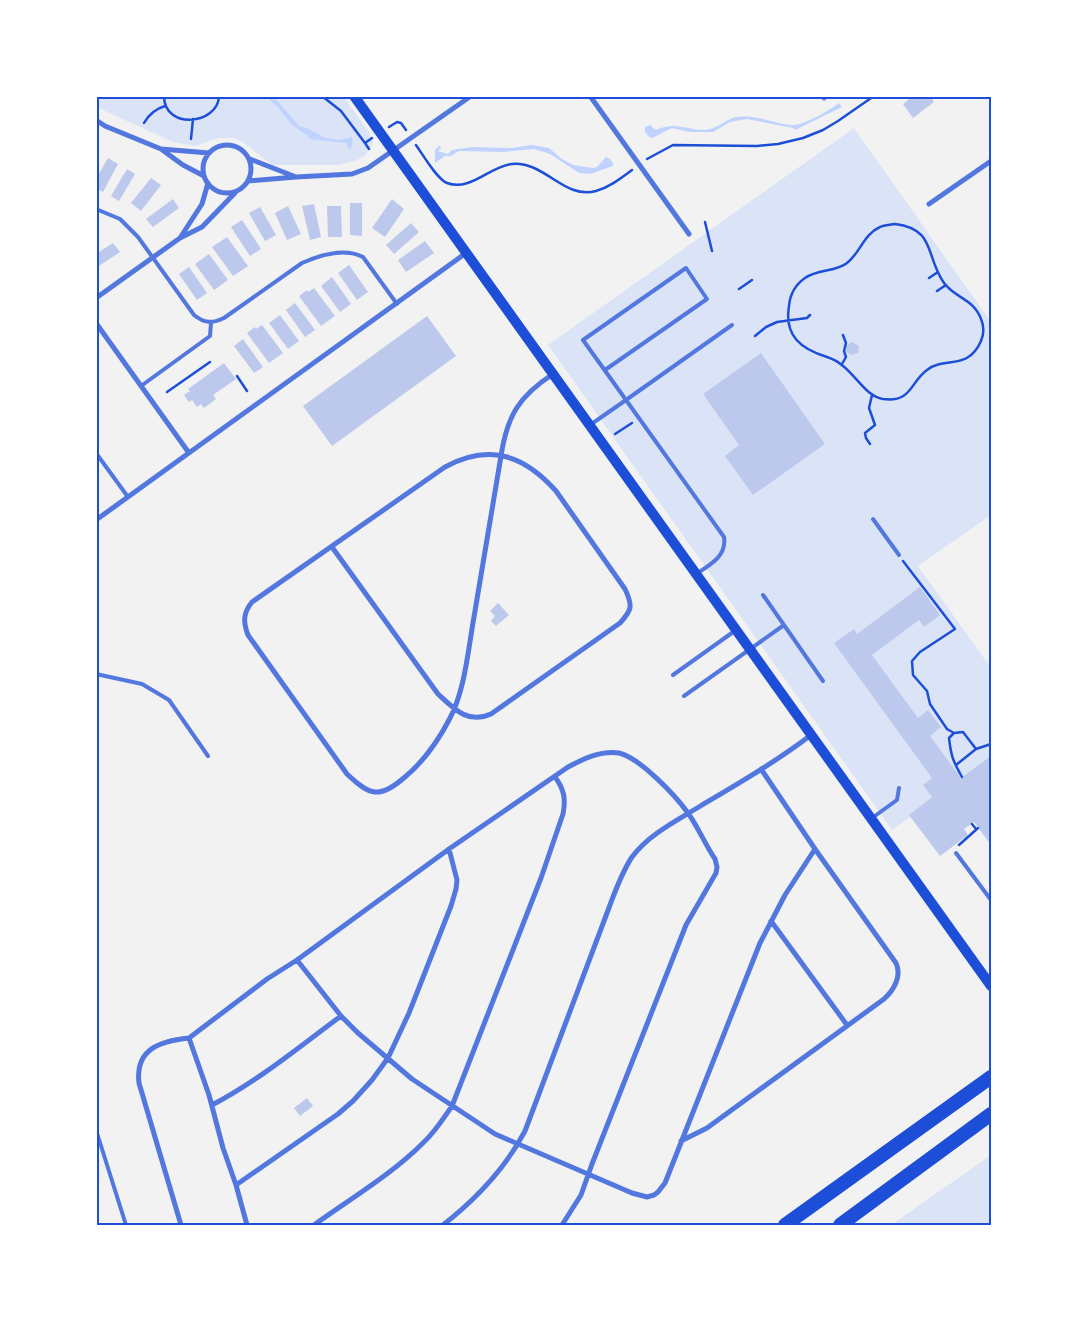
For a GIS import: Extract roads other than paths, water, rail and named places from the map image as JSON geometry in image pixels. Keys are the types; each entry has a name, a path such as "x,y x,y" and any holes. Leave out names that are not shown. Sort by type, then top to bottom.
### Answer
{"highway":[{"path":"785,1225 990,1077"},
{"path":"840,1225 991,1114"}],"main road":[{"path":"354,96 991,986"}],"street":[{"path":"248,182 352,174 368,168 470,96"},
{"path":"590,96 688,234"},
{"path":"96,120 105,126 161,149 183,165 204,176"},
{"path":"236,191 221,192 213,189 204,176 205,160 209,153 216,148 232,145 239,148 250,159 296,178"},
{"path":"161,149 209,153"},
{"path":"96,298 180,238 202,226 236,191 248,182 252,166 250,159"},
{"path":"929,204 991,161"},
{"path":"180,238 202,204 208,183"},
{"path":"96,520 466,254"},
{"path":"96,323 189,453"},
{"path":"332,547 438,694 454,708 464,715 475,719 491,714 620,623 628,615 631,601 625,589 556,491 544,477 516,460 501,456 485,454 457,460 445,467 252,602 247,607 244,616 244,625 248,635 347,774 361,787 369,792 377,793 387,790 424,758 449,720 454,708 466,664 501,456 508,423 524,397 539,383 553,374"},
{"path":"443,1225 460,1212 482,1189 518,1144 525,1130 610,905 632,857 643,845 662,830 811,736"},
{"path":"181,1225 139,1083 138,1072 141,1061 153,1048 175,1039 189,1038 267,979 297,960 449,849 568,767 582,759 597,754 619,753 640,763 671,793 688,814 717,866 716,873 683,934 581,1195 562,1225"},
{"path":"682,1141 707,1128 891,993 895,987 898,972 896,963 761,769"},
{"path":"314,1225 396,1167 424,1143 440,1125 452,1106 541,878 563,814 564,794 561,785 555,777"},
{"path":"236,1185 338,1114 372,1080 388,1058 409,1013 451,906 457,880 449,849"},
{"path":"297,960 341,1016 412,1079 495,1134 617,1187 647,1197 658,1192 664,1184 738,998 771,921 815,849"},
{"path":"771,921 847,1025"},
{"path":"212,1105 232,1095 341,1016"},
{"path":"189,1038 212,1105 222,1148 236,1185 247,1225"}],"lane":[{"path":"96,209 120,220 138,237 194,315 200,320 211,322 224,318 302,263 316,257 333,254 356,253 363,257 397,304"},
{"path":"605,370 707,299 686,268 584,340 605,370 626,400 724,537 723,552 696,574"},
{"path":"141,386 210,336 211,322"},
{"path":"590,425 732,325"},
{"path":"96,453 128,497"},
{"path":"872,518 899,555"},
{"path":"763,595 823,681"},
{"path":"684,696 784,625"},
{"path":"673,674 736,630"},
{"path":"96,674 142,684 169,700 208,756"},
{"path":"871,819 897,800 899,788"},
{"path":"956,853 991,900"},
{"path":"985,892 991,887"},
{"path":"96,1130 126,1225"}],"water":[{"path":"265,96 273,96 299,126 325,138 340,140 352,137 350,150 346,143 309,139 308,136 291,124 278,107"},
{"path":"839,103 842,107 795,130 793,128 747,119 730,122 713,132 690,132 672,128 652,138 645,132 645,127 650,125 656,130 675,126 705,130 714,128 733,118 744,116 796,125 816,117"},
{"path":"440,145 441,148 438,151 448,154 452,150 472,147 512,148 531,145 549,148 573,165 593,168 597,167 606,157 611,160 613,166 590,174 579,173 550,154 534,149 503,152 459,151 451,156 445,156 435,163 435,150"}]}
